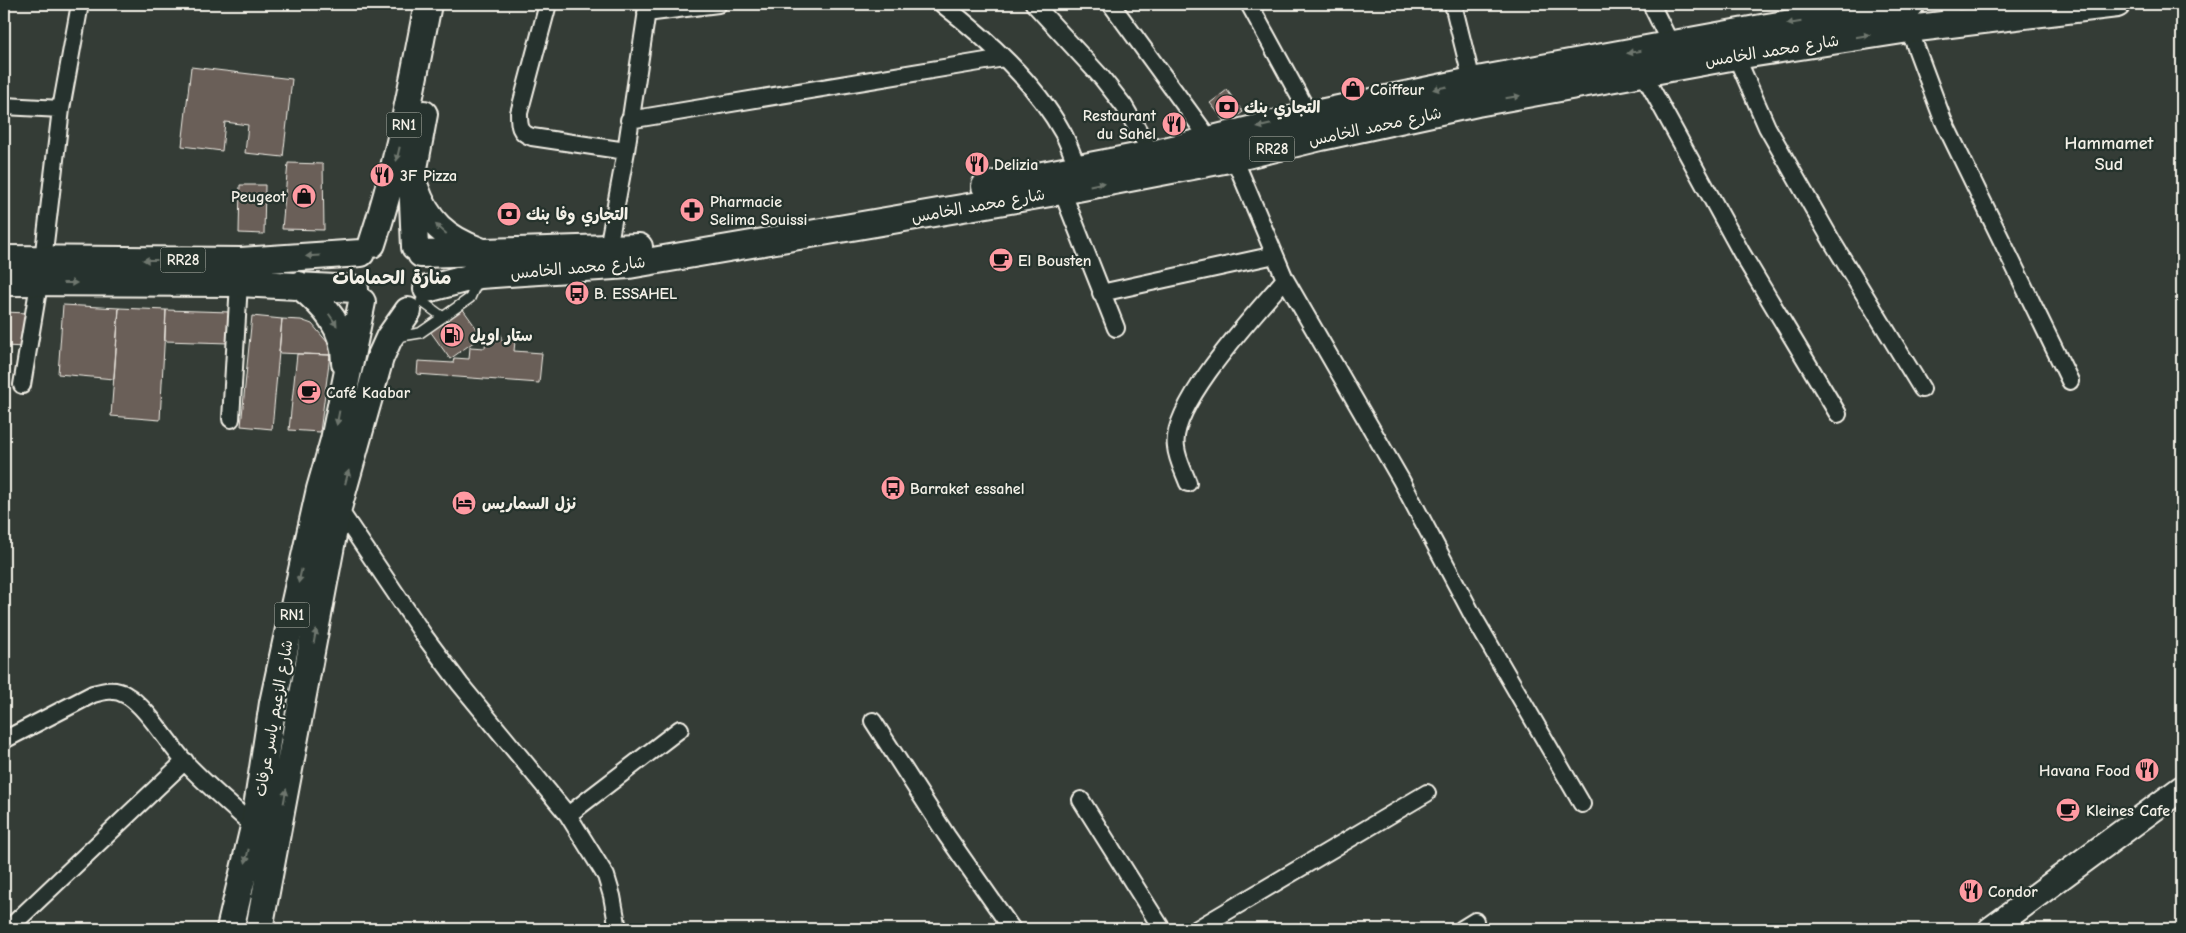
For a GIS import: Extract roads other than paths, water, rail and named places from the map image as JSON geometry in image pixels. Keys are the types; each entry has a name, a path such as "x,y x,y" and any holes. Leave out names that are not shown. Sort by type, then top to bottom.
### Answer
{"main road":[{"name":"RN1","path":"358,296 352,276 355,264 366,248 384,207 400,145 428,4"},
{"name":"RN1","path":"419,300 429,276 427,264 418,250 412,180 444,4"},
{"name":"شارع محمد الخامس","path":"419,300 481,263 608,248 665,246 1078,169 1210,140 1315,126 1474,92 1910,16 2117,4"},
{"name":"شارع محمد الخامس","path":"1474,92 1643,73 1676,56 1736,56 1910,16"},
{"name":"شارع محمد الخامس","path":"418,250 481,263 629,265 1062,191 1234,158 1315,126"},
{"path":"412,180 421,205 437,226 481,263"},
{"path":"366,248 382,240 394,239 405,241 418,250"},
{"name":"RR28","path":"4,282 41,272 241,261 366,248"},
{"name":"RR28","path":"4,259 41,272 299,285 358,296"},
{"path":"299,285 321,303 337,327 345,354 345,383"},
{"path":"358,296 372,310 383,314 396,315 419,300"},
{"name":"شارع الزعيم ياسر عرفات","path":"230,929 254,826 275,694 316,508 334,440 358,296"},
{"name":"شارع الزعيم ياسر عرفات","path":"259,929 338,508 373,379 389,338 419,300"},
{"path":"1991,929 2182,788"}],"street":[{"path":"22,385 41,272 61,109 80,4"},
{"path":"548,4 519,113 519,127 526,135 532,137 626,151"},
{"path":"608,248 626,151 647,9 718,4"},
{"path":"942,4 1004,58 1044,104 1064,134 1078,169"},
{"path":"1034,4 1102,78 1124,106 1152,154"},
{"path":"1111,4 1210,140"},
{"path":"1249,4 1315,126"},
{"path":"1453,4 1474,92"},
{"path":"1651,4 1676,56"},
{"path":"1910,16 1943,120 2070,381"},
{"path":"1736,56 1767,127 1833,243 1922,389"},
{"path":"630,120 1004,58"},
{"path":"1643,73 1741,252 1838,414"},
{"path":"4,106 61,109"},
{"path":"1234,158 1285,279 1401,480 1478,624 1582,804"},
{"path":"1062,191 1116,328"},
{"path":"1101,293 1275,256"},
{"path":"1188,484 1175,446 1182,413 1203,378 1285,279"},
{"path":"231,419 239,283"},
{"path":"338,508 425,637 460,684 568,816 606,876 618,929"},
{"path":"4,740 93,694 108,690 127,695 150,718 185,761 254,826"},
{"path":"873,721 947,836 1012,929"},
{"path":"568,816 680,729"},
{"path":"8,929 185,761"},
{"path":"1197,929 1427,793"},
{"path":"1081,800 1162,929"}],"lane":[{"path":"389,338 420,332 470,298 481,263"},
{"path":"419,300 442,318"}],"place":[{"name":"Coiffeur","path":"1353,89"},
{"name":"التجاري بنك","path":"1227,107"},
{"name":"Restaurant du Sahel","path":"1174,124"},
{"name":"Delizia","path":"977,164"},
{"name":"3F Pizza","path":"382,175"},
{"name":"Peugeot","path":"304,196"},
{"name":"Pharmacie Selima Souissi","path":"692,210"},
{"name":"التجاري وفا بنك","path":"509,214"},
{"name":"El Bousten","path":"1001,260"},
{"name":"B. ESSAHEL","path":"577,293"},
{"name":"ستار اويل","path":"452,335"},
{"name":"Café Kaabar","path":"309,392"},
{"name":"Barraket essahel","path":"893,488"},
{"name":"نزل السماريس","path":"464,503"},
{"name":"Havana Food","path":"2147,770"},
{"name":"Kleines Cafe","path":"2068,810"},
{"name":"Condor","path":"1971,891"}],"district":[{"name":"Hammamet Sud","path":"2109,153"},
{"name":"منارة الحمامات","path":"392,277"}]}
